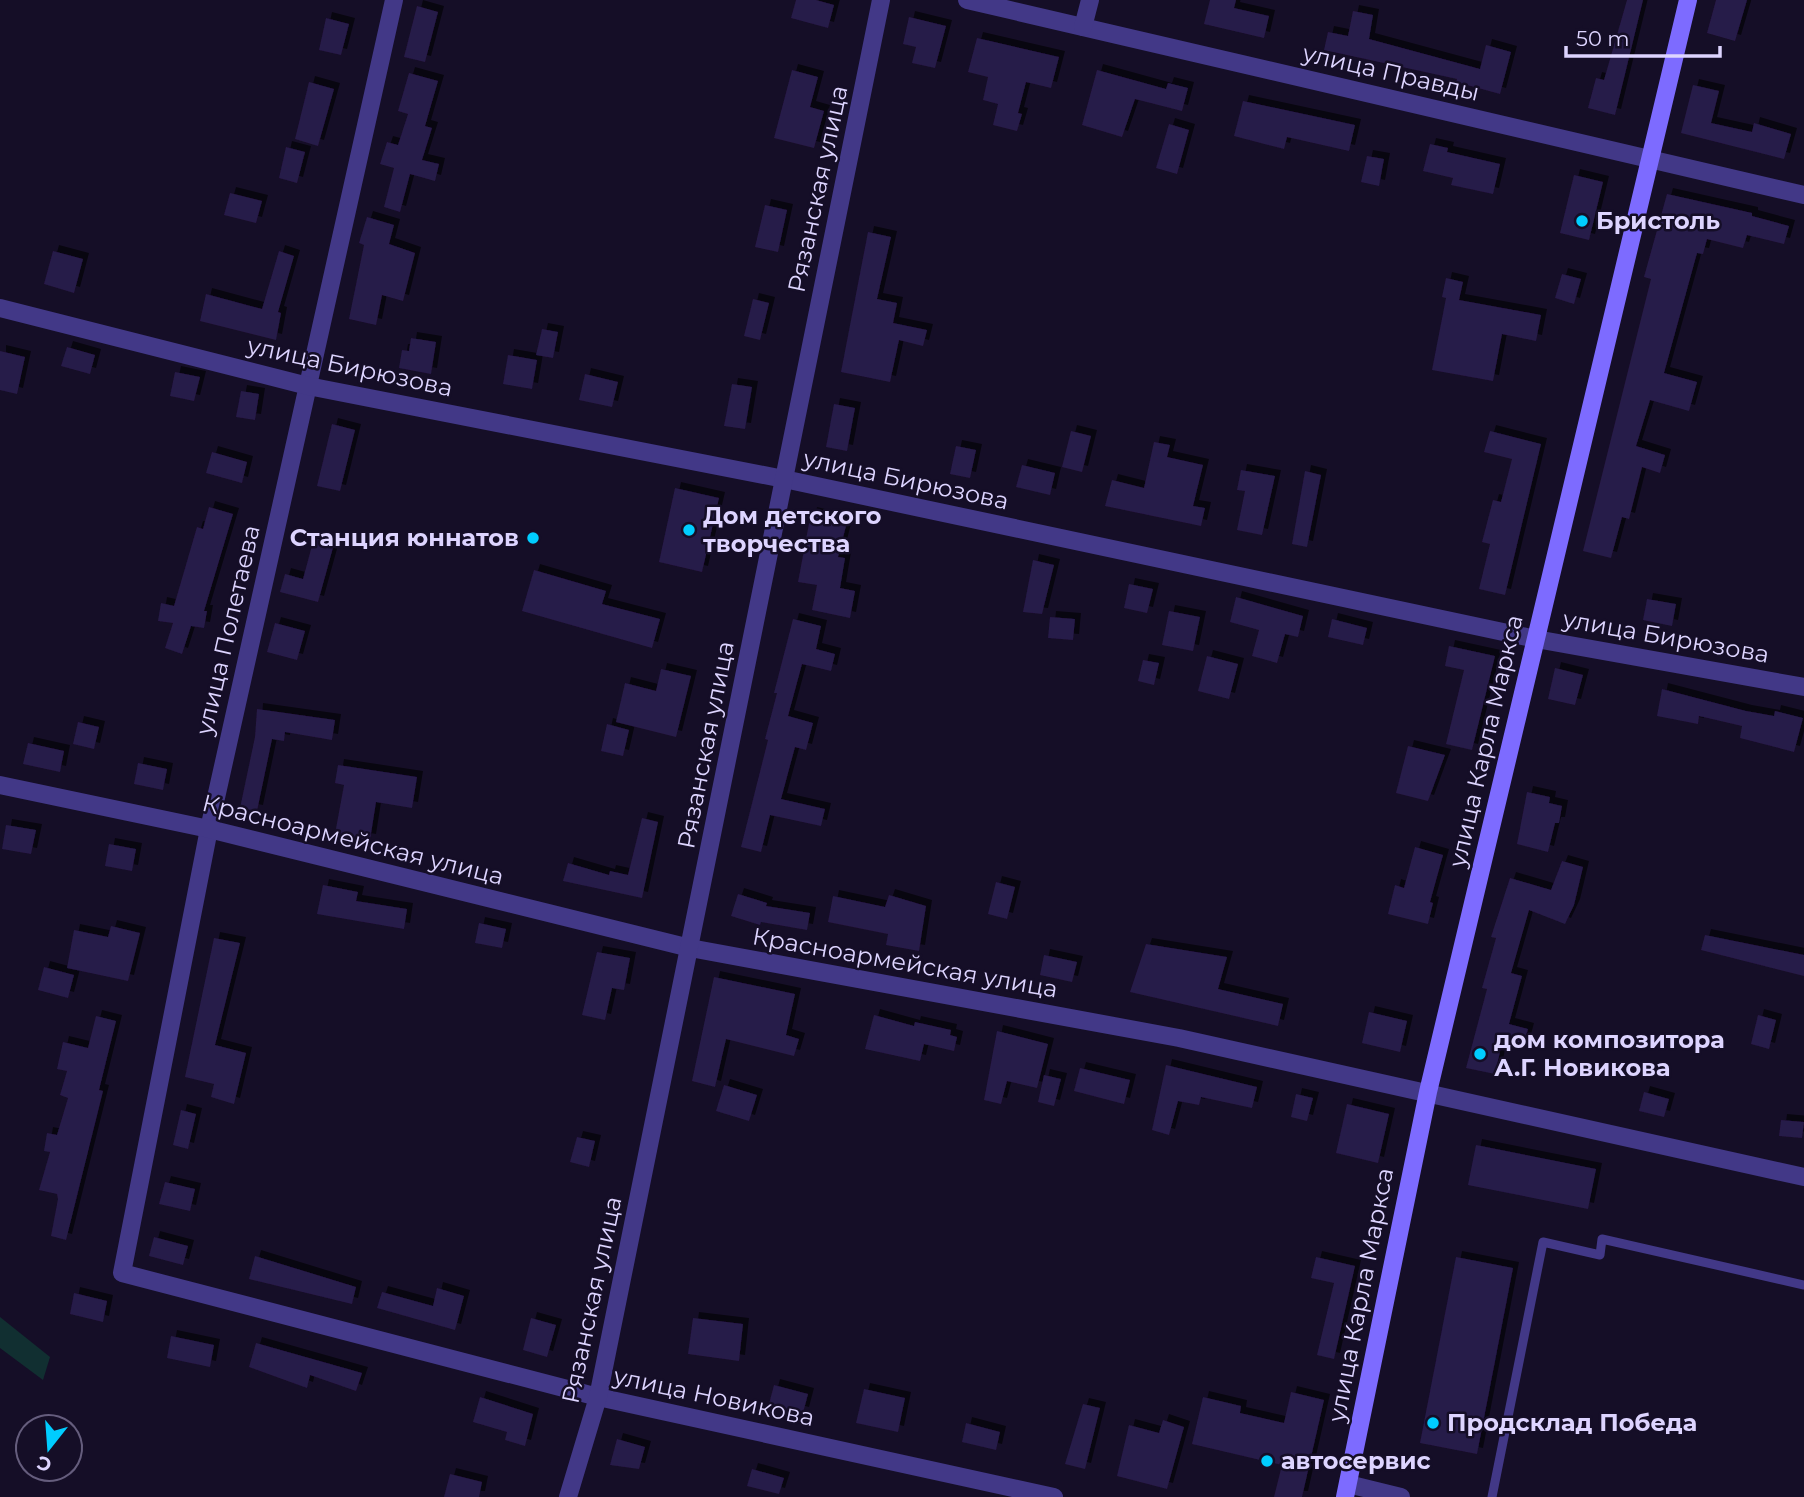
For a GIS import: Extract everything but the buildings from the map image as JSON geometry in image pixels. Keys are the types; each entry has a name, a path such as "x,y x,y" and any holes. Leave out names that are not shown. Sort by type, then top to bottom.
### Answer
{"main road":[{"name":"улица Карла Маркса","path":"1347,1491 1427,1092 1688,0"}],"street":[{"name":"улица Полетаева","path":"122,1273 209,829 394,0"},
{"name":"Рязанская улица","path":"568,1497 598,1397 881,0"},
{"name":"улица Правды","path":"967,0 1804,195"},
{"path":"1083,27 1090,0"},
{"name":"улица Бирюзова","path":"0,308 308,386 783,479 1536,639 1804,687"},
{"name":"Красноармейская улица","path":"0,785 209,829 690,948 1179,1038 1804,1177"},
{"name":"улица Новикова","path":"122,1273 598,1397 1054,1497"},
{"path":"1347,1491 1401,1497"}],"lane":[{"path":"1492,1497 1543,1242 1600,1255 1602,1239 1804,1286"}],"green space":[{"path":"0,1317 50,1357 43,1380 0,1348"}],"place":[{"name":"Бристоль","path":"1582,221"},
{"name":"Дом детского творчества","path":"689,530"},
{"name":"Станция юннатов","path":"533,538"},
{"name":"дом композитора А.Г. Новикова","path":"1480,1054"},
{"name":"Продсклад Победа","path":"1433,1423"},
{"name":"автосервис","path":"1267,1461"}]}
